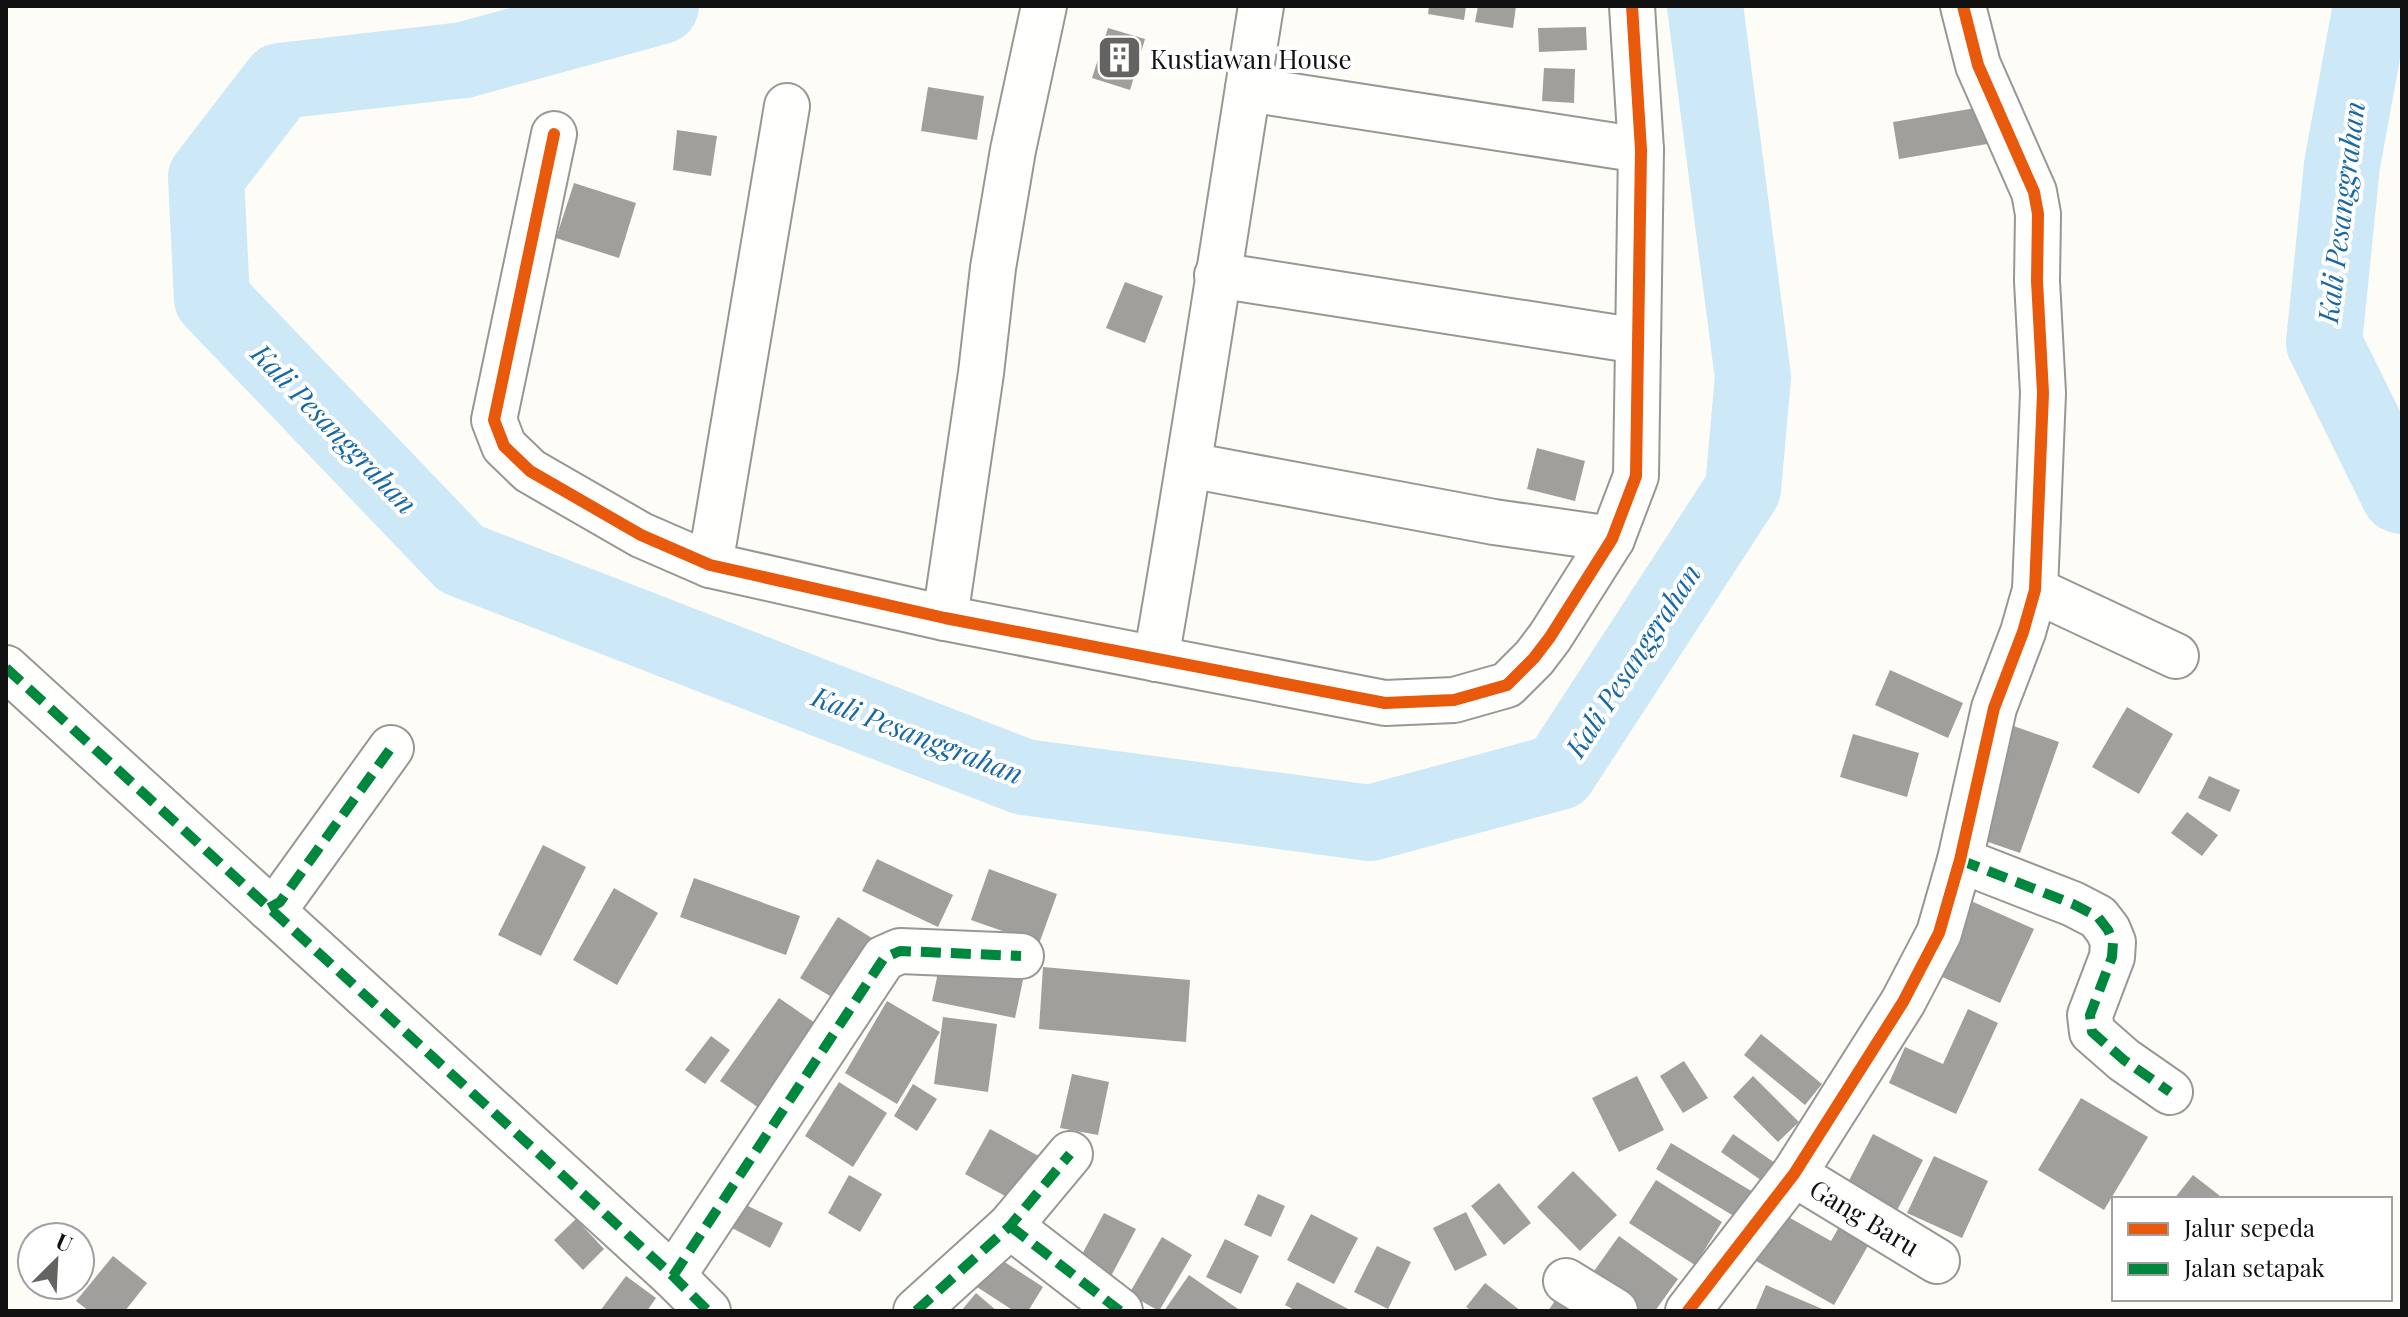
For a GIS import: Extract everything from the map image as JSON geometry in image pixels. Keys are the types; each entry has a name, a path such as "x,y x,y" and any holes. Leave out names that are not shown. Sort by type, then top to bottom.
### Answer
{"street":[{"path":"945,618 993,268 1013,150 1044,6"},
{"path":"1156,659 1261,6"},
{"path":"554,134 494,420 504,446 530,471 641,535 710,565 945,618 1385,703 1454,700 1507,685 1534,658 1612,539 1636,476 1641,150 1632,6"},
{"path":"1688,1311 1794,1174 1881,1039 1939,933 1960,860 1994,708 2023,632 2035,590 2043,393 2037,281 2038,214 2034,192 1978,65 1963,6"},
{"path":"1248,89 1641,150"},
{"path":"710,565 787,106"},
{"path":"1217,275 1638,341"},
{"path":"1189,465 1494,522 1612,539"},
{"path":"2035,590 2176,656"},
{"path":"6,668 708,1311"},
{"path":"269,908 280,902 391,748"},
{"path":"1960,860 2061,899 2098,917 2113,942 2112,957 2090,1015 2092,1032 2124,1060 2170,1092"},
{"path":"673,1276 884,958 900,951 1021,956"},
{"path":"916,1311 1010,1226 1070,1154"},
{"name":"Gang Baru","path":"1794,1174 1937,1261"},
{"path":"1010,1226 1120,1311"},
{"path":"1566,1281 1615,1311"}],"building":[{"path":"1429,6 1466,6 1464,20 1428,14"},
{"path":"1478,6 1516,6 1513,28 1475,22"},
{"path":"1586,27 1587,50 1539,52 1538,28"},
{"name":"Kustiawan House","path":"1108,28 1145,39 1130,90 1092,78"},
{"path":"1544,68 1575,69 1574,103 1542,101"},
{"path":"928,87 984,96 977,140 921,131"},
{"path":"1987,106 1993,143 1899,159 1893,122"},
{"path":"677,130 717,136 711,176 673,170"},
{"path":"574,183 636,203 619,258 556,238"},
{"path":"1125,282 1163,296 1145,343 1106,328"},
{"path":"1537,448 1585,461 1575,501 1527,489"},
{"path":"1890,670 1963,703 1948,738 1875,705"},
{"path":"2127,707 2173,734 2139,794 2092,767"},
{"path":"2008,724 2059,742 2020,853 1968,835"},
{"path":"1853,734 1919,753 1907,797 1840,777"},
{"path":"2209,776 2240,790 2230,812 2198,798"},
{"path":"2187,812 2218,835 2202,856 2171,833"},
{"path":"543,845 586,867 541,956 498,935"},
{"path":"877,859 953,895 938,927 862,891"},
{"path":"989,869 1057,894 1039,944 971,920"},
{"path":"694,878 800,916 786,955 680,917"},
{"path":"614,888 658,913 617,985 573,960"},
{"path":"1971,901 2034,929 2000,1003 1938,975"},
{"path":"838,917 883,945 845,1005 800,978"},
{"path":"940,963 1023,980 1015,1018 932,1001"},
{"path":"1043,967 1190,980 1186,1042 1039,1029"},
{"path":"779,998 831,1034 772,1117 720,1081"},
{"path":"887,1001 940,1032 897,1104 845,1073"},
{"path":"1968,1009 1998,1023 1956,1114 1889,1083 1905,1047 1943,1064"},
{"path":"943,1017 997,1024 988,1092 934,1084"},
{"path":"1761,1034 1822,1084 1805,1105 1744,1055"},
{"path":"711,1036 730,1050 705,1084 685,1070"},
{"path":"1684,1061 1708,1098 1683,1113 1660,1076"},
{"path":"1072,1074 1109,1082 1098,1135 1060,1128"},
{"path":"1637,1076 1664,1130 1619,1152 1592,1098"},
{"path":"1753,1076 1799,1122 1778,1142 1733,1097"},
{"path":"839,1082 887,1113 853,1167 805,1136"},
{"path":"913,1084 937,1099 917,1131 894,1116"},
{"path":"2081,1098 2148,1137 2104,1210 2038,1170"},
{"path":"990,1129 1042,1158 1016,1202 965,1174"},
{"path":"1733,1134 1775,1163 1762,1181 1721,1152"},
{"path":"1873,1134 1923,1160 1891,1222 1841,1196"},
{"path":"1671,1143 1753,1192 1737,1218 1656,1169"},
{"path":"1934,1156 1988,1181 1962,1238 1907,1213"},
{"path":"1573,1171 1617,1215 1580,1251 1537,1207"},
{"path":"849,1175 882,1194 860,1232 828,1213"},
{"path":"2193,1175 2221,1197 2176,1197"},
{"path":"1656,1180 1722,1222 1695,1265 1629,1223"},
{"path":"1499,1183 1531,1223 1504,1245 1471,1206"},
{"path":"1258,1194 1285,1206 1271,1237 1244,1225"},
{"path":"744,1204 783,1223 770,1248 732,1228"},
{"path":"1466,1212 1487,1255 1455,1271 1433,1228"},
{"path":"1104,1213 1136,1229 1110,1278 1078,1262"},
{"path":"1311,1214 1358,1238 1334,1284 1287,1260"},
{"path":"1783,1214 1831,1241 1839,1227 1869,1244 1834,1305 1756,1261"},
{"path":"576,1219 604,1249 583,1270 554,1240"},
{"path":"1619,1236 1678,1279 1655,1311 1629,1311 1587,1281"},
{"path":"1162,1237 1192,1255 1159,1311 1129,1294"},
{"path":"1225,1239 1259,1256 1241,1294 1206,1277"},
{"path":"1377,1246 1411,1262 1388,1309 1354,1292"},
{"path":"113,1256 147,1283 125,1311 89,1311 76,1301 96,1301 96,1277"},
{"path":"997,1257 1043,1287 1028,1311 1014,1311 977,1287"},
{"path":"1189,1275 1241,1311 1164,1311"},
{"path":"626,1276 656,1298 647,1311 600,1311"},
{"path":"1297,1282 1352,1311 1296,1311 1285,1305"},
{"path":"1485,1283 1521,1311 1472,1311 1466,1307"},
{"path":"1766,1285 1827,1311 1755,1311"},
{"path":"1563,1289 1595,1311 1548,1311"},
{"path":"976,1293 997,1311 961,1311"}],"waterway":[{"name":"Kali Pesanggrahan","path":"661,6 464,60 280,81 206,177 212,299 461,559 1024,777 1370,823 1559,772 1743,489 1753,377 1705,6"},
{"name":"Kali Pesanggrahan","path":"2371,6 2342,165 2324,343 2402,496"}],"marked path":[{"path":"6,668 708,1311"},
{"path":"269,908 280,902 391,748"},
{"path":"1960,860 2073,904 2098,917 2113,942 2112,957 2090,1015 2092,1032 2124,1060 2170,1092"},
{"path":"673,1276 884,958 900,951 1021,956"},
{"path":"916,1311 1010,1226 1070,1154"},
{"path":"1010,1226 1120,1311"}],"cycle path":[{"path":"554,134 494,420 504,446 530,471 641,535 710,565 945,618 1385,703 1454,700 1507,685 1534,658 1612,539 1636,476 1641,150 1632,6"},
{"path":"1688,1311 1794,1174 1903,1002 1939,933 1960,860 1994,708 2023,632 2035,590 2043,393 2037,281 2038,214 2034,192 1978,65 1963,6"}],"place":[{"name":"Kustiawan House","path":"1119,58"}]}
